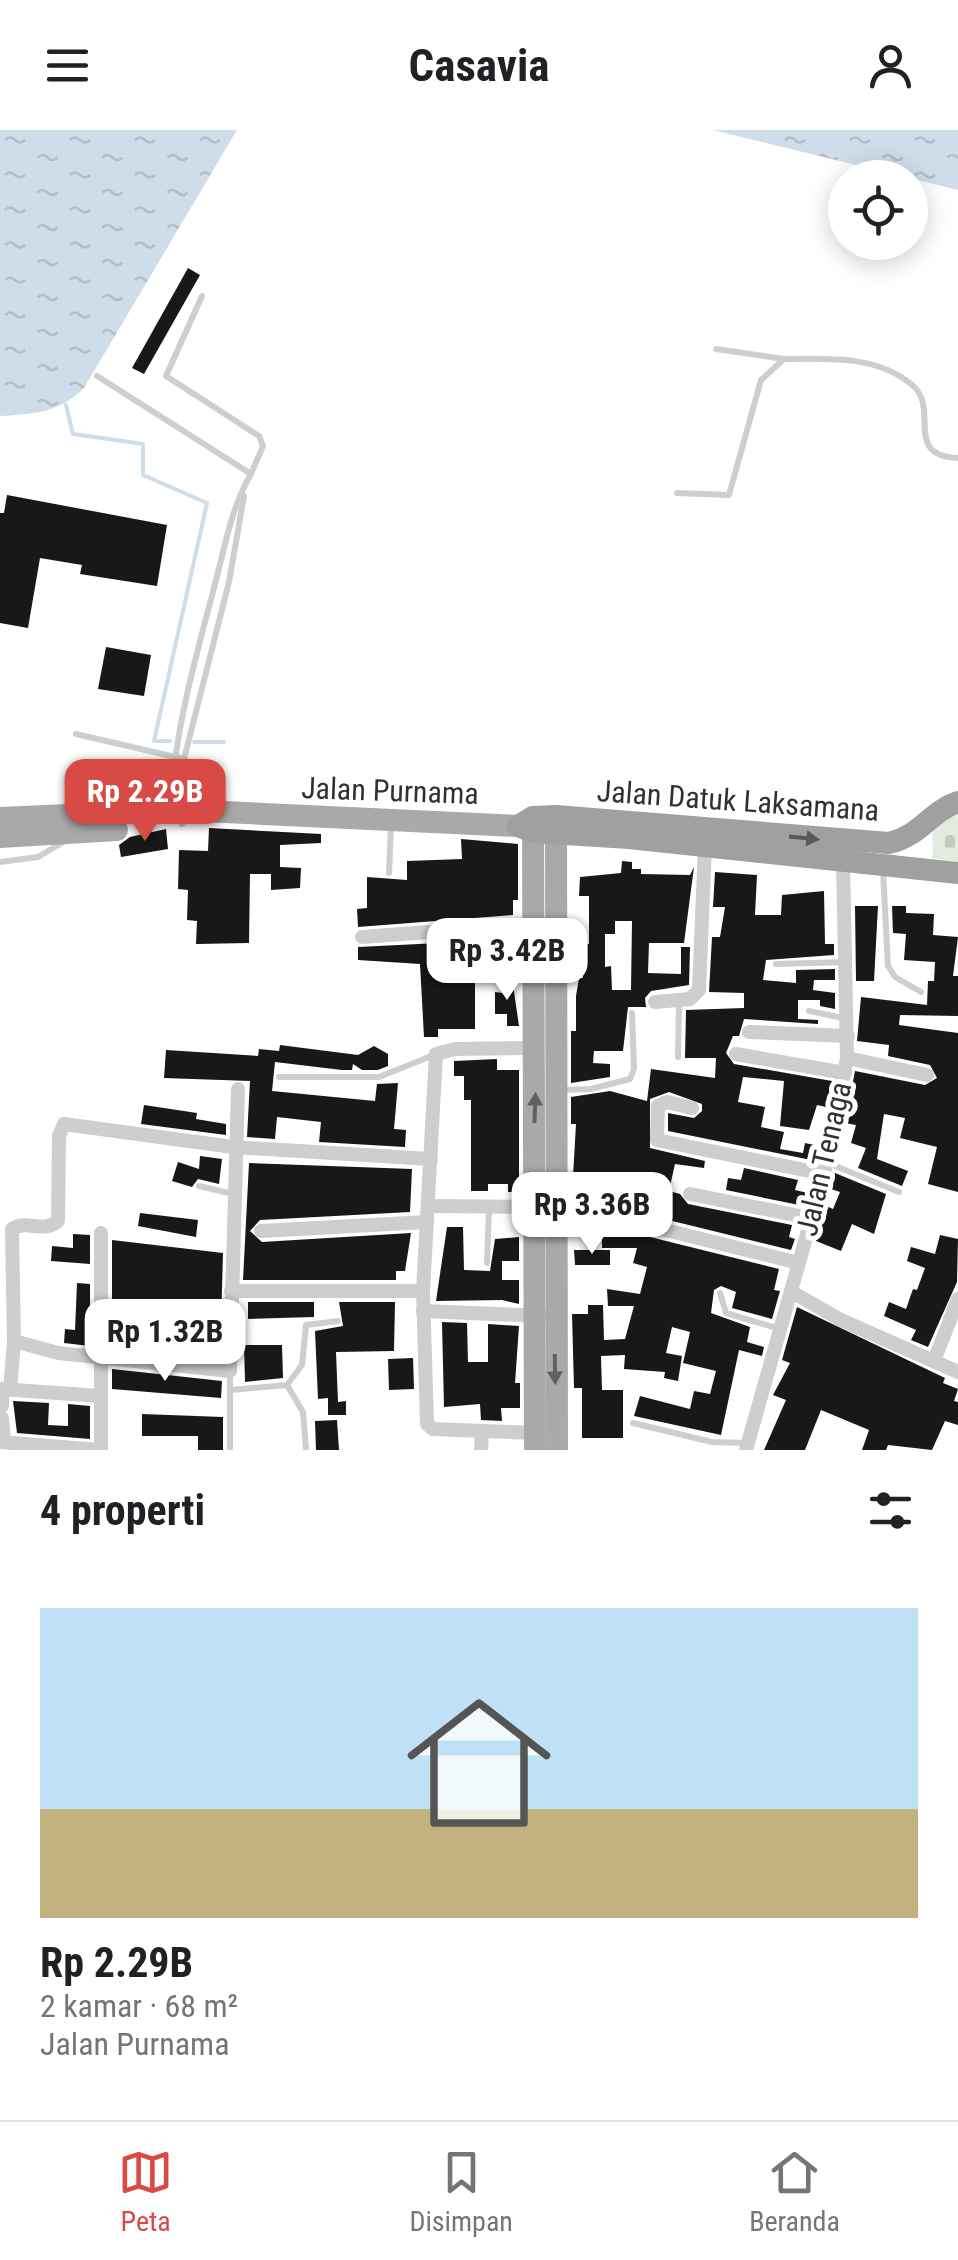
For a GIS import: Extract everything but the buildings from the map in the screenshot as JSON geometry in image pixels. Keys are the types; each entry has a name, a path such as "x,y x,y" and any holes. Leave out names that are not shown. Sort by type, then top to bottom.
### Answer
{"highway":[{"name":"Jalan Datuk Laksamana","path":"539,825 874,843 904,840 919,832 940,810 958,802"},
{"path":"539,825 958,873"},
{"path":"919,832 916,853 923,868"}],"main road":[{"name":"Jalan Purnama","path":"0,818 260,816 539,825"},
{"name":"Jalan Purnama","path":"0,837 74,834 176,817"},
{"path":"539,825 532,1207 557,1450"},
{"path":"535,1441 554,1090 539,825"}],"street":[{"path":"655,1002 696,998 700,990 705,846"},
{"name":"Jalan Tenaga","path":"747,1446 826,1168 846,1065 849,1019 844,861"},
{"path":"362,937 535,924"},
{"path":"749,1032 848,1036"},
{"path":"535,1441 482,1431 433,1430 427,1424 423,1291 436,1054 454,1049 536,1048"},
{"path":"736,1054 927,1076"},
{"path":"14,1341 99,1357 230,1372 233,1146 238,1089"},
{"path":"692,1108 668,1102 658,1106 657,1140 826,1168"},
{"path":"101,1233 100,1450 2,1442 4,1389 14,1341 6,1304 7,1251 16,1225 47,1228 58,1222 59,1136 64,1124 233,1146 431,1159"},
{"path":"690,1194 810,1218"},
{"path":"261,1231 490,1206 532,1207"},
{"path":"645,1226 799,1263"},
{"path":"231,1290 423,1291"},
{"path":"792,1292 841,1320 958,1372"},
{"path":"934,1361 958,1299"},
{"path":"424,1310 544,1316"},
{"path":"4,1389 100,1396"},
{"path":"481,1450 482,1431"}],"lane":[{"path":"176,817 173,758 189,684 244,490 264,446 259,436 166,376 202,296"},
{"path":"716,349 784,358 876,363 919,392 925,402 923,432 929,448 944,457 958,458"},
{"path":"677,492 729,495 761,380 784,358"},
{"path":"97,376 251,474"},
{"path":"176,817 184,759 244,515 244,490"},
{"path":"217,578 229,582"},
{"path":"189,684 201,688"},
{"path":"76,734 184,759"},
{"path":"390,873 392,820"},
{"path":"0,862 38,857 74,834"},
{"path":"882,865 888,966 895,977 921,992"},
{"path":"776,964 848,962"},
{"path":"500,970 535,972"},
{"path":"678,1057 679,1002"},
{"path":"809,1011 849,1019"},
{"path":"554,1090 592,1088 630,1079 634,1069 632,1013"},
{"path":"279,1078 379,1077 436,1054"},
{"path":"826,1168 899,1192"},
{"path":"199,1186 232,1194"},
{"path":"487,1264 490,1206"},
{"path":"720,1293 726,1313 780,1329"},
{"path":"230,1390 287,1385 302,1366 306,1325 338,1321"},
{"path":"230,1372 230,1450"},
{"path":"287,1385 303,1412 306,1450"},
{"path":"633,1423 712,1442 747,1446"}],"green space":[{"path":"958,803 958,862 933,858 932,828"}],"water":[{"path":"0,130 237,130 84,388 55,407 0,416"},
{"path":"713,130 958,130 958,190 928,183 928,160 836,160"}],"waterway":[{"path":"66,405 73,434 143,444 143,475 207,503 154,741 170,741"},
{"path":"194,742 224,742"}]}
